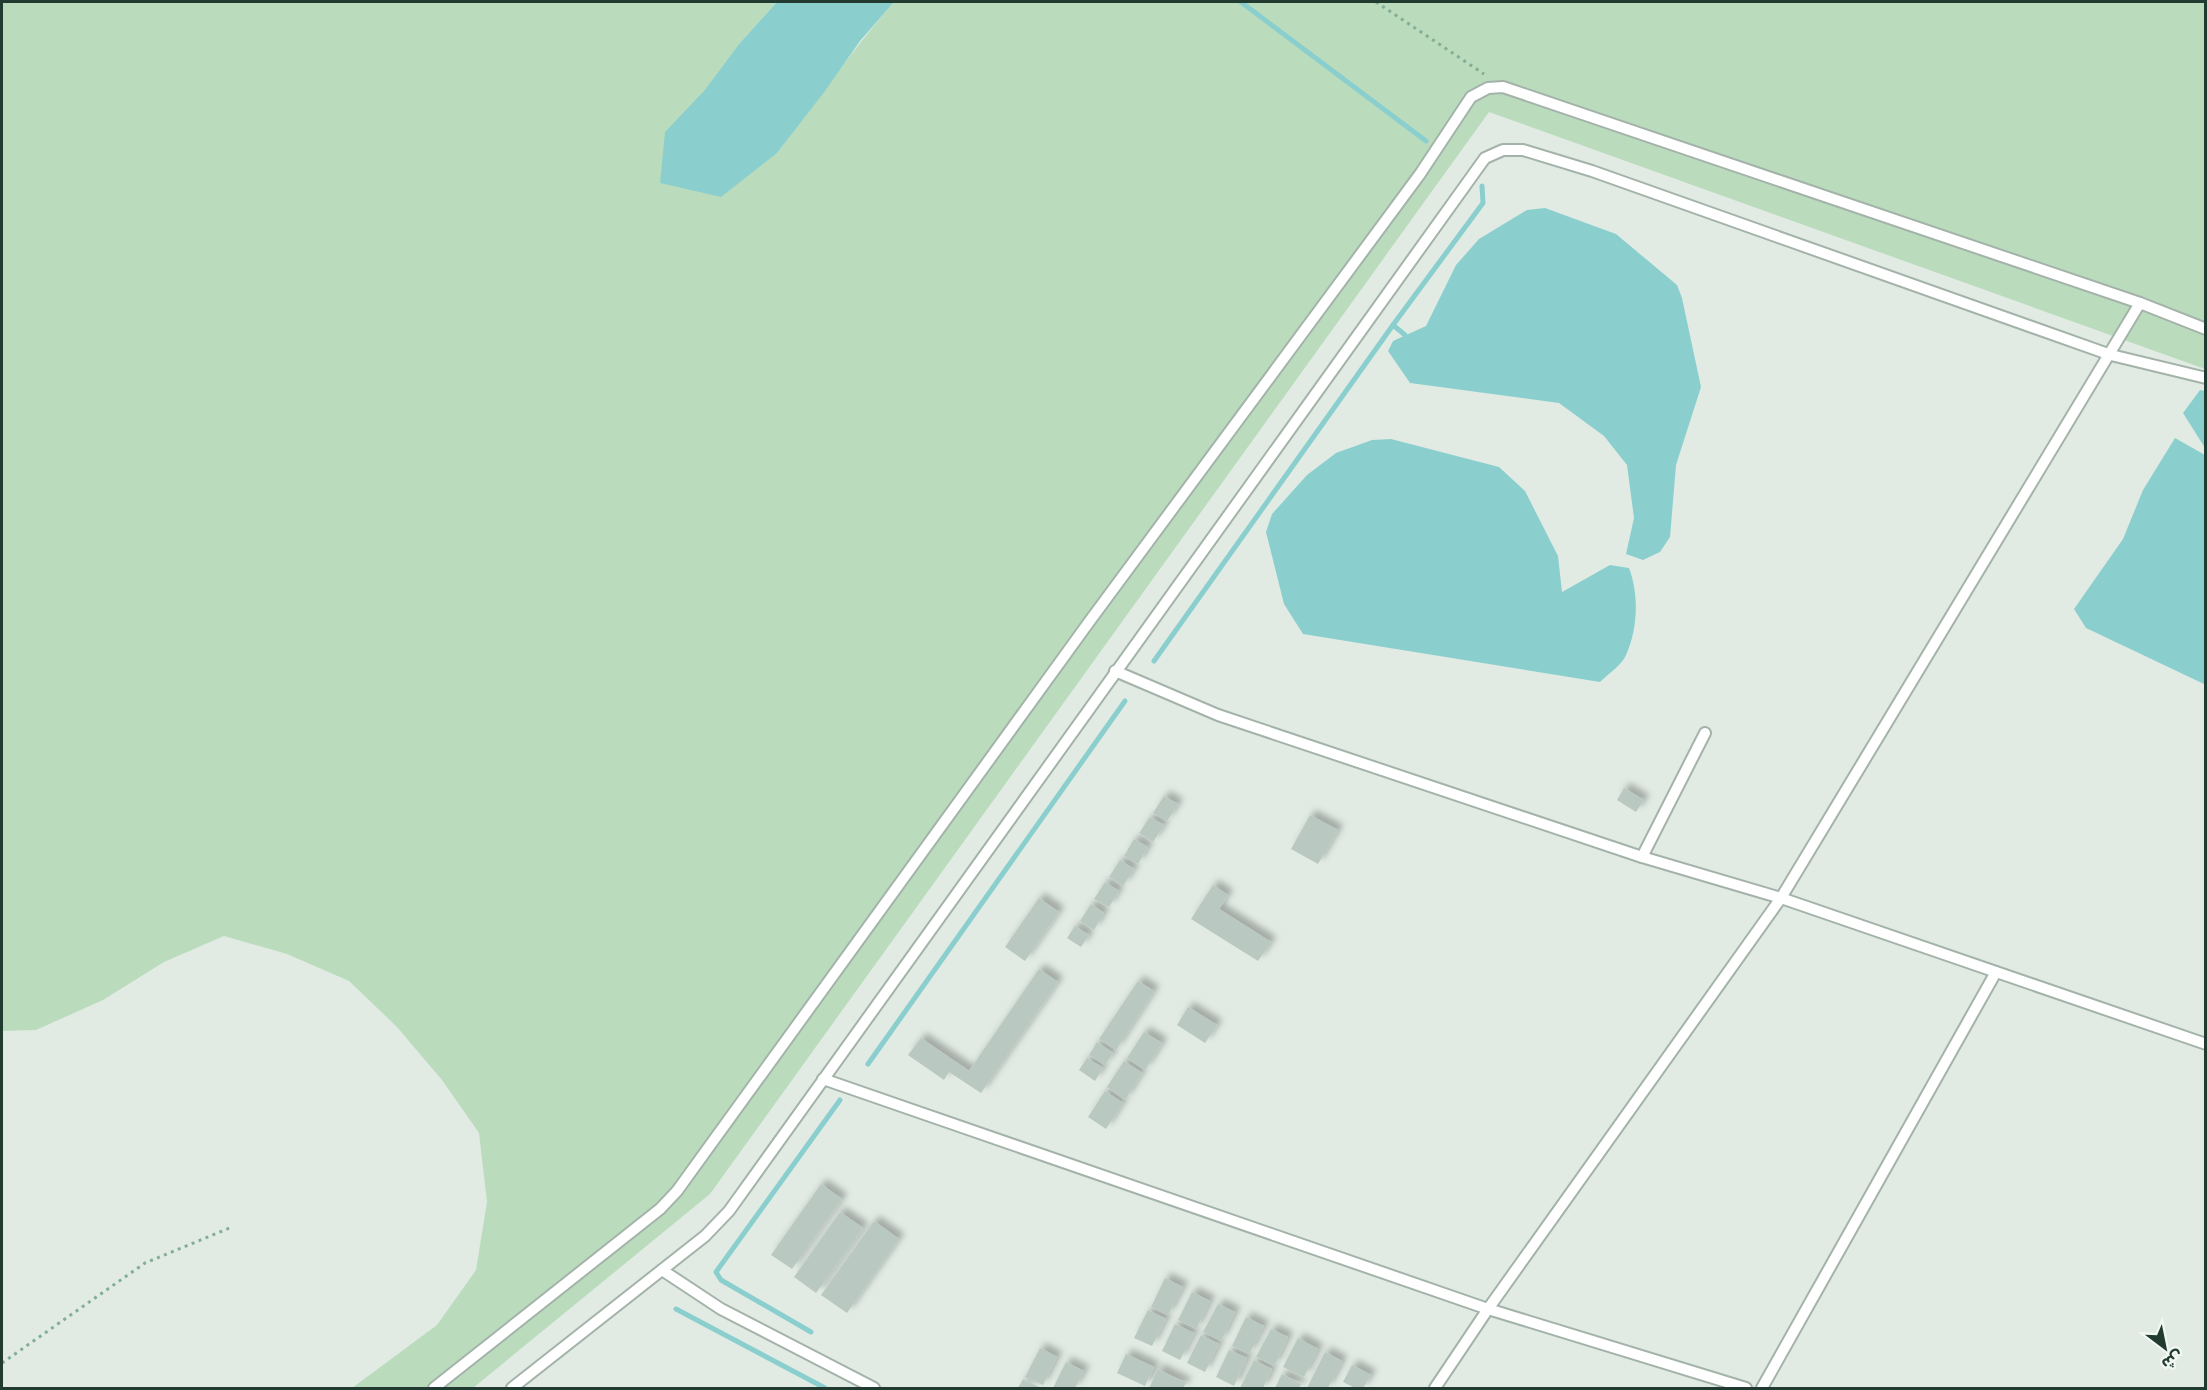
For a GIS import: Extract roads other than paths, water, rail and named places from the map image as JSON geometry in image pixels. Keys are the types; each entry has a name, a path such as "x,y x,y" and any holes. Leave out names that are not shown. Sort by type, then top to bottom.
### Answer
{"lane":[{"path":"434,1389 660,1209 677,1191 1089,622 1419,174 1471,97 1488,88 1503,87 2140,303 2205,329"},
{"path":"512,1389 705,1236 729,1211 1485,158 1503,150 1523,150 1592,171 2111,355 2205,378"},
{"path":"1435,1389 1488,1309 1781,898 2111,355 2140,303"},
{"path":"1115,671 1218,715 1642,857 1781,898 2205,1044"},
{"path":"1642,857 1705,733"},
{"path":"1762,1389 1996,972"},
{"path":"823,1079 1488,1309 1746,1389"},
{"path":"662,1270 721,1309 874,1389"}],"water":[{"path":"777,2 894,2 860,41 777,153 721,197 660,183 665,132 703,92 739,44"},
{"path":"1545,208 1616,234 1677,285 1682,298 1701,387 1676,465 1670,537 1660,552 1643,560 1626,554 1634,518 1627,465 1604,436 1559,403 1410,383 1388,351 1393,341 1426,326 1456,265 1479,239 1527,210"},
{"path":"2200,390 2205,391 2205,448 2183,413"},
{"path":"2175,438 2205,455 2204,684 2086,628 2074,609 2123,539 2143,490"},
{"path":"1391,439 1499,467 1525,491 1558,556 1562,592 1610,565 1629,568 1636,600 1635,623 1630,645 1618,666 1600,682 1303,634 1284,604 1266,532 1272,514 1307,475 1336,453 1372,440"}],"waterway":[{"path":"1241,2 1426,141"},
{"path":"1154,661 1393,325 1483,203 1482,186"},
{"path":"1393,325 1405,335"},
{"path":"868,1064 1125,701"},
{"path":"811,1332 721,1280 716,1272 840,1100"},
{"path":"676,1309 825,1388"}]}
